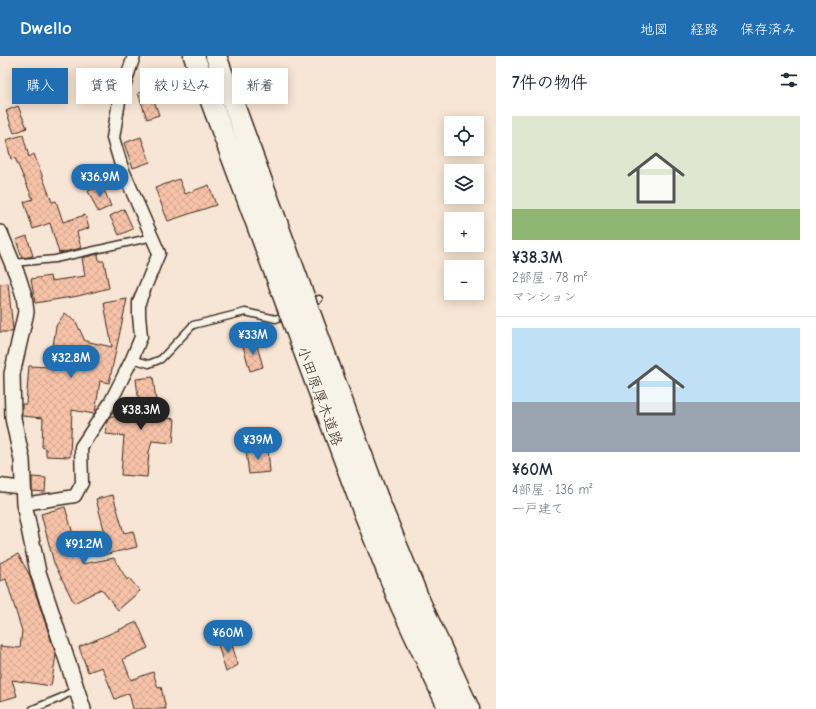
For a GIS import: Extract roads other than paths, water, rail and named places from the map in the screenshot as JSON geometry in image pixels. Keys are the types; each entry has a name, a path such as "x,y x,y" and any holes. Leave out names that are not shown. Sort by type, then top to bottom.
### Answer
{"highway":[{"name":"小田原厚木道路","path":"194,56 370,502 420,602 469,709"},
{"name":"小田原厚木道路","path":"216,56 370,502 401,606 449,709"}],"street":[{"path":"24,504 75,496 82,483 81,447 110,403 132,359 141,337 138,315 139,302 159,254 153,237 122,168 113,138 119,101 134,56"},
{"path":"0,233 24,296 26,312 12,374 13,418 22,460 24,504 38,572 83,709"},
{"path":"0,485 24,488"}],"lane":[{"path":"12,263 55,259 153,237"},
{"path":"300,308 319,299"},
{"path":"132,359 149,364 161,359 193,325 245,312 276,319 294,310"},
{"path":"33,709 60,698 76,689"}]}
